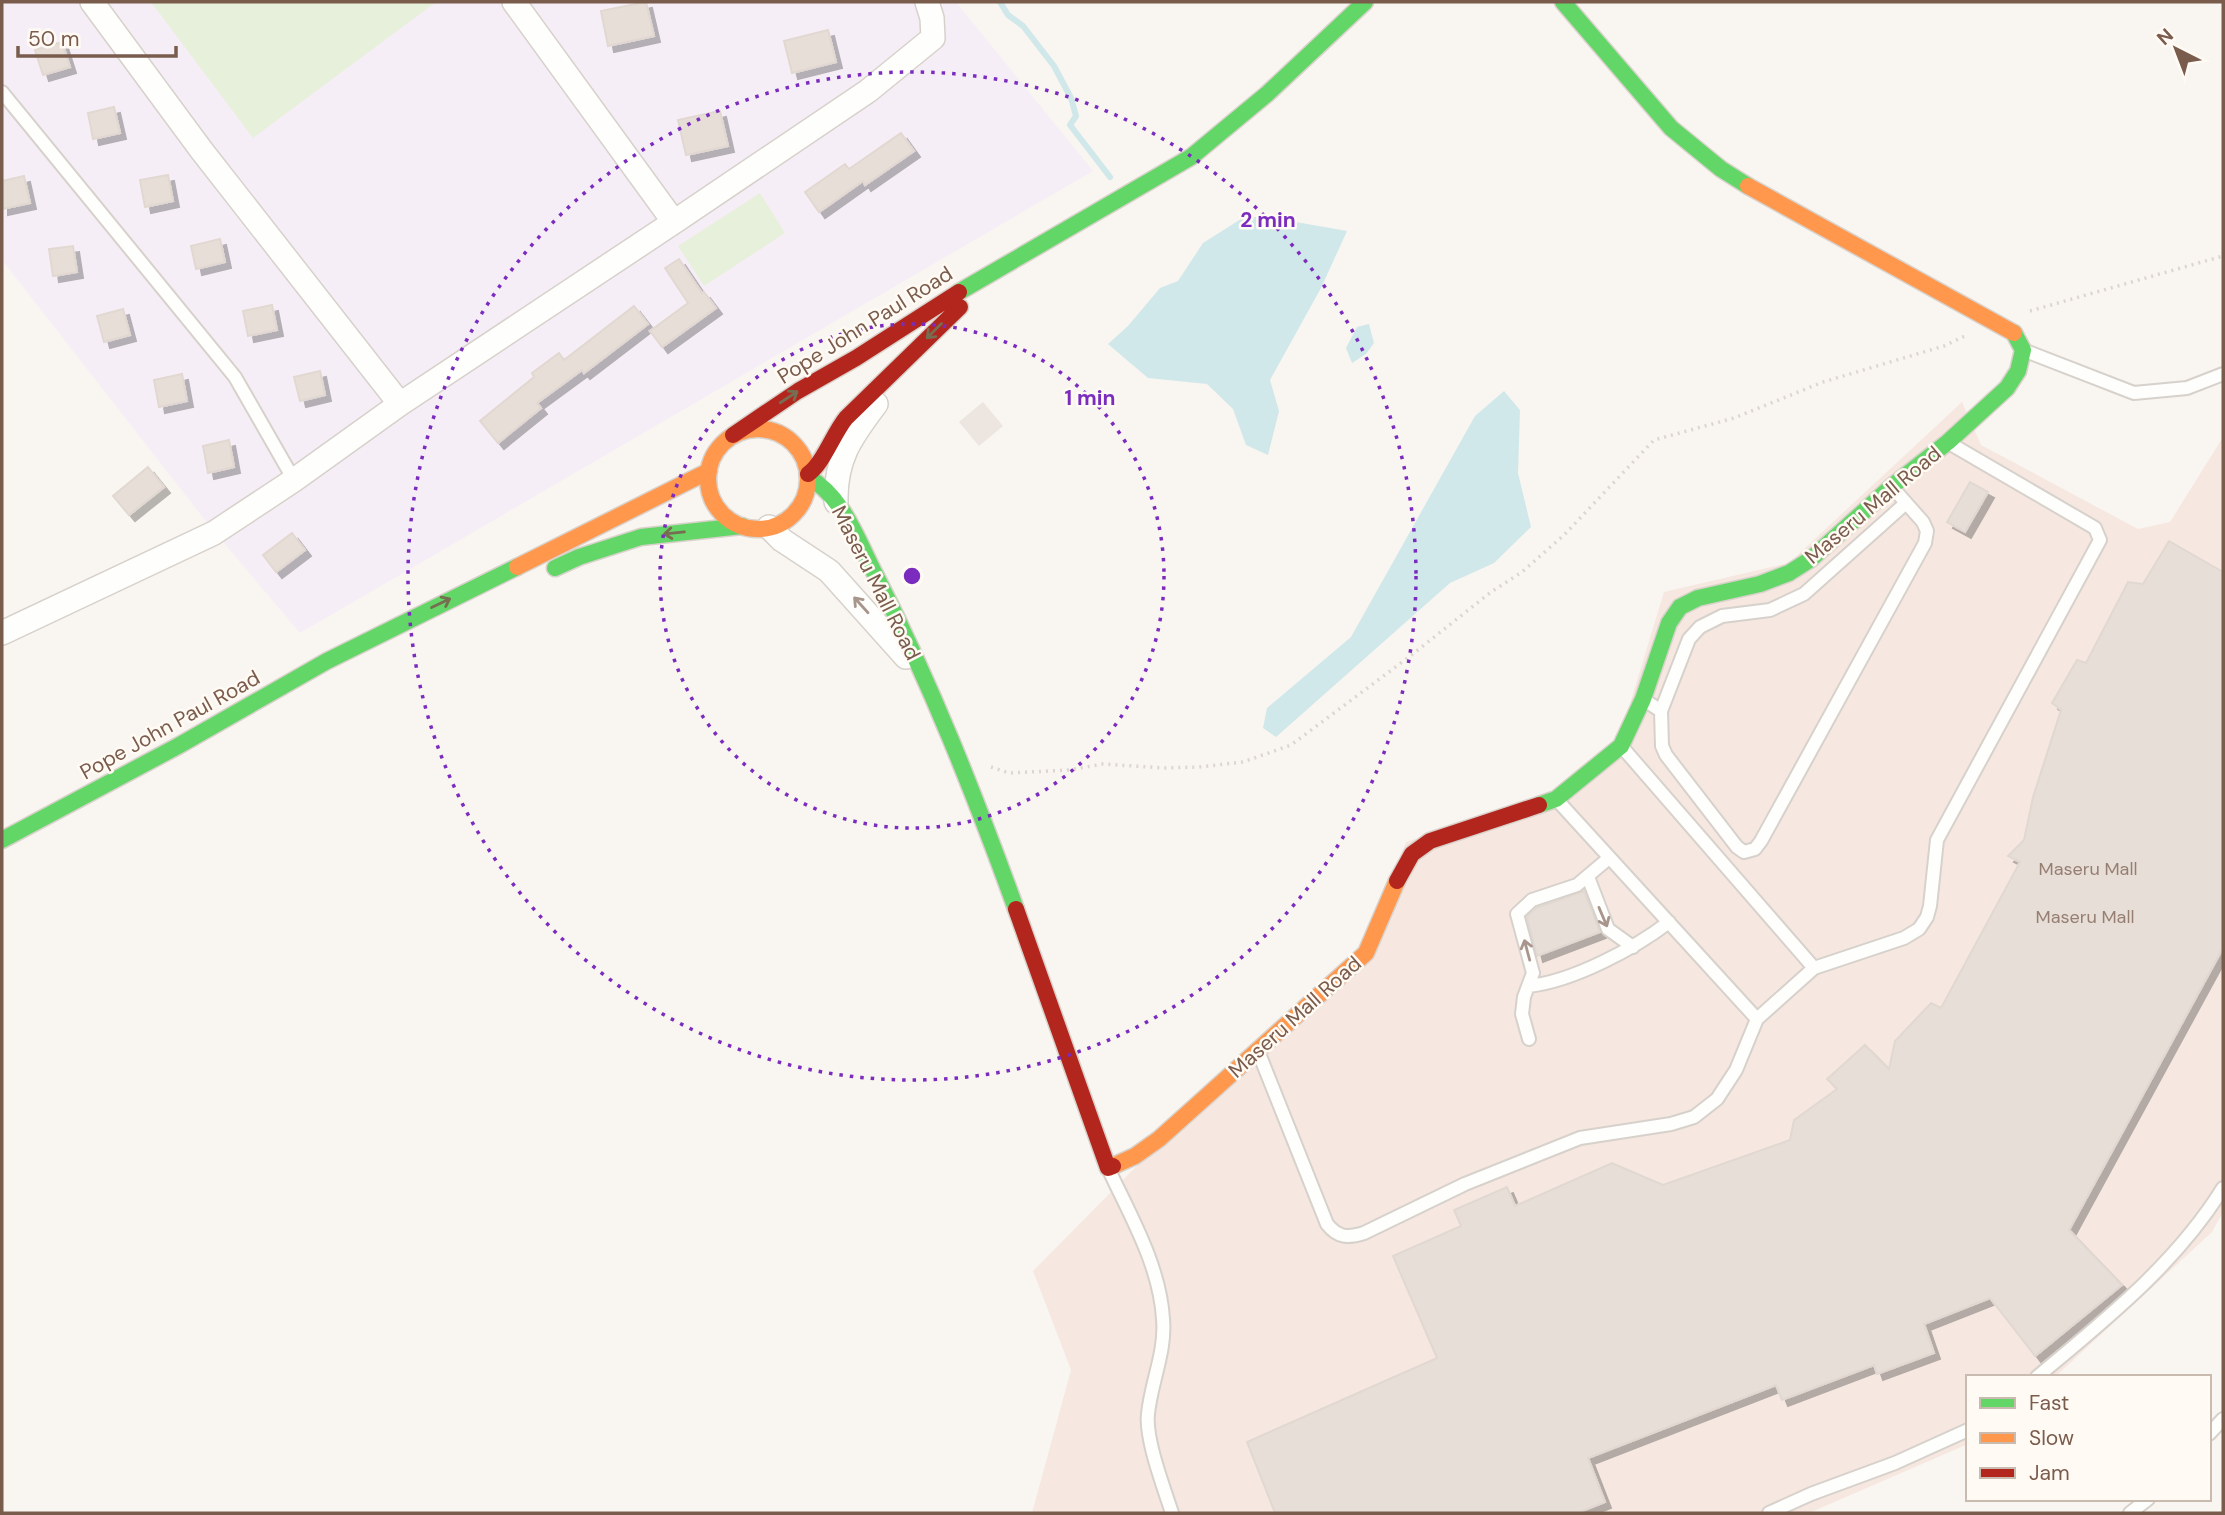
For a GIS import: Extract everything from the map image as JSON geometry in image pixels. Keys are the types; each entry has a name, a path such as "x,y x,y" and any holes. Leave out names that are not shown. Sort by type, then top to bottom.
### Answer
{"street":[{"path":"92,2 202,151 400,404"},
{"path":"514,2 674,222"},
{"path":"2,633 214,533 400,404 868,91 933,38 932,18 927,2"},
{"name":"Pope John Paul Road","path":"733,435 798,391 856,358 1022,254 1191,158 1267,94 1354,8 1365,2"},
{"path":"1563,2 1671,128 1721,169 1777,203 1997,321 2013,331 2022,350"},
{"name":"Pope John Paul Road","path":"808,475 815,469 835,431 952,314 1022,254"},
{"name":"Maseru Mall Road","path":"808,475 820,482 836,502 887,594 933,698 957,754 1108,1168 1135,1156 1159,1139 1366,953 1401,872 1412,854 1430,841 1556,799 1622,746 1643,699 1669,623 1680,607 1698,598 1760,584 1789,573 1811,559 2007,388 2018,371 2022,350"},
{"path":"836,502 841,458 852,436 891,385 894,372"},
{"path":"762,428 781,434 797,446 806,464 806,494 798,509 785,521 769,527 742,526 725,516 712,500 709,471 712,458 719,447 733,435 762,428"},
{"name":"Pope John Paul Road","path":"2,840 359,645 709,471"},
{"path":"536,577 579,557 641,537 742,526"},
{"name":"Maseru Mall Road","path":"769,527 782,540 829,572 846,588 902,652 933,698"},
{"name":"Pope John Paul Road","path":"359,645 418,629 515,586"}],"lane":[{"path":"2,92 236,377 294,480"},
{"path":"2022,350 2134,393 2186,388 2223,374"},
{"path":"1257,1051 1326,1224 1341,1237 1348,1238 1364,1233 1465,1184 1580,1138 1671,1124 1694,1116 1717,1099 1736,1070 1757,1019 1814,968 1904,938 1919,929 1927,918 1937,840 2100,540 2095,528 1948,442"},
{"path":"1891,487 1906,503 1923,522 1927,531 1925,543 1761,841 1755,849 1744,852 1737,847 1671,763 1662,746 1661,711 1689,639 1700,627 1722,616 1770,610 1804,594 1906,503"},
{"path":"1643,699 1661,711"},
{"path":"1622,746 1814,968"},
{"path":"1556,799 1757,1019"},
{"path":"1528,1039 1522,1014 1524,997 1533,973 1517,914 1532,900 1577,886 1609,858"},
{"path":"1588,877 1608,929 1633,947"},
{"path":"1528,986 1542,985 1617,956 1669,922"},
{"path":"1108,1168 1137,1229 1158,1287 1164,1320 1161,1356 1147,1416 1151,1442 1172,1513"},
{"path":"2039,1375 2150,1279 2208,1212 2223,1188"},
{"path":"2211,1432 2223,1419"},
{"path":"1769,1513 1811,1494 1895,1463 1966,1431"},
{"path":"2130,1513 2145,1501"}],"path":[{"path":"957,754 1009,773 1069,770 1102,764 1164,768 1243,762 1291,744 1409,657 1491,592 1522,572 1564,535 1654,440 1734,418 1823,382 1944,346 1997,321 2223,256"}],"shaded area":[{"path":"2,2 956,2 1093,171 300,633 208,524 2,260"},
{"path":"983,402 1003,426 979,446 959,422"},
{"name":"Maseru Mall","path":"1962,402 1981,445 2138,529 2170,522 2223,437 2223,1212 2212,1232 2057,1375 1966,1375 1966,1445 1809,1513 1032,1513 1071,1370 1033,1271 1276,1025 1365,949 1406,842 1556,795 1618,743 1664,592 1789,563"}],"green space":[{"path":"151,2 436,2 253,138"},
{"path":"760,193 785,233 704,286 678,246"}],"water":[{"path":"1262,216 1347,231 1321,288 1270,380 1279,411 1268,455 1246,445 1233,409 1207,384 1148,378 1108,344 1128,326 1160,288 1178,281 1203,243 1241,219"},
{"path":"1369,324 1374,343 1366,354 1352,363 1346,348 1357,327"},
{"path":"1504,391 1520,410 1518,473 1531,527 1494,563 1450,583 1276,737 1263,728 1267,708 1351,637 1475,416"}],"building":[{"path":"646,2 654,36 608,46 601,11"},
{"path":"828,30 836,62 792,73 784,41"},
{"path":"62,42 70,67 43,75 35,50"},
{"path":"114,107 120,133 93,139 88,113"},
{"path":"720,111 728,146 686,155 678,120"},
{"path":"901,133 914,151 865,185 863,181 819,212 805,192 845,164 849,169"},
{"path":"168,175 173,201 145,207 140,180"},
{"path":"24,176 30,203 2,209 2,181"},
{"path":"220,239 225,262 196,269 191,246"},
{"path":"73,246 77,272 53,276 49,249"},
{"path":"679,259 702,293 704,292 716,308 662,347 650,331 688,303 665,268"},
{"path":"272,305 277,330 248,336 243,311"},
{"path":"634,306 648,324 584,373 582,370 537,403 541,408 498,443 480,421 534,377 532,373 559,353 564,360"},
{"path":"123,309 130,335 104,342 97,316"},
{"path":"320,371 325,395 300,401 294,377"},
{"path":"182,374 187,401 159,407 154,380"},
{"path":"229,440 234,467 208,473 203,446"},
{"path":"148,467 164,487 129,515 113,496"},
{"path":"1970,482 1988,492 1965,532 1947,522"},
{"path":"292,533 305,550 276,572 263,555"},
{"path":"2169,541 2223,572 2223,948 2069,1230 2122,1285 2035,1356 1990,1298 1924,1324 1934,1353 1877,1374 1874,1365 1782,1400 1776,1385 1588,1458 1605,1502 1577,1513 1275,1513 1247,1442 1437,1358 1393,1256 1461,1226 1454,1210 1507,1187 1515,1206 1612,1163 1663,1185 1790,1140 1794,1120 1837,1089 1827,1079 1865,1045 1889,1069 1895,1041 1931,1003 1941,1008 2020,862 2008,856 2024,840 2033,797 2061,710 2052,703 2077,660 2086,663 2128,582 2143,584"},
{"path":"1584,891 1600,932 1537,956 1527,917 1536,908"}],"waterway":[{"path":"1000,2 1008,15 1023,26 1054,66 1071,98 1076,116 1070,125 1110,177"}],"traffic: fast":[{"path":"959,292 1191,157 1267,94 1365,2"},
{"path":"1563,2 1671,128 1721,169 1748,186"},
{"path":"1539,805 1556,799 1621,746 1643,699 1669,623 1680,607 1698,598 1760,584 1789,573 1811,559 2007,388 2018,371 2023,350 2014,333"},
{"path":"808,477 821,486 841,508 896,617 951,741 1016,909"},
{"path":"555,568 579,557 641,537 742,526"},
{"path":"2,840 178,746 327,661 517,567"}],"traffic: slow":[{"path":"1748,186 2014,333"},
{"path":"758,429 786,437 800,451 808,479 800,507 786,521 758,529 730,521 716,507 708,479 716,451 730,437 758,429"},
{"path":"517,567 709,471"},
{"path":"1113,1166 1135,1156 1159,1139 1366,953 1397,881"}],"traffic: jam":[{"path":"733,435 798,391 856,358 959,292"},
{"path":"808,474 846,418 960,307"},
{"path":"1397,881 1412,854 1430,841 1539,805"},
{"path":"1016,909 1108,1168 1113,1166"}]}
